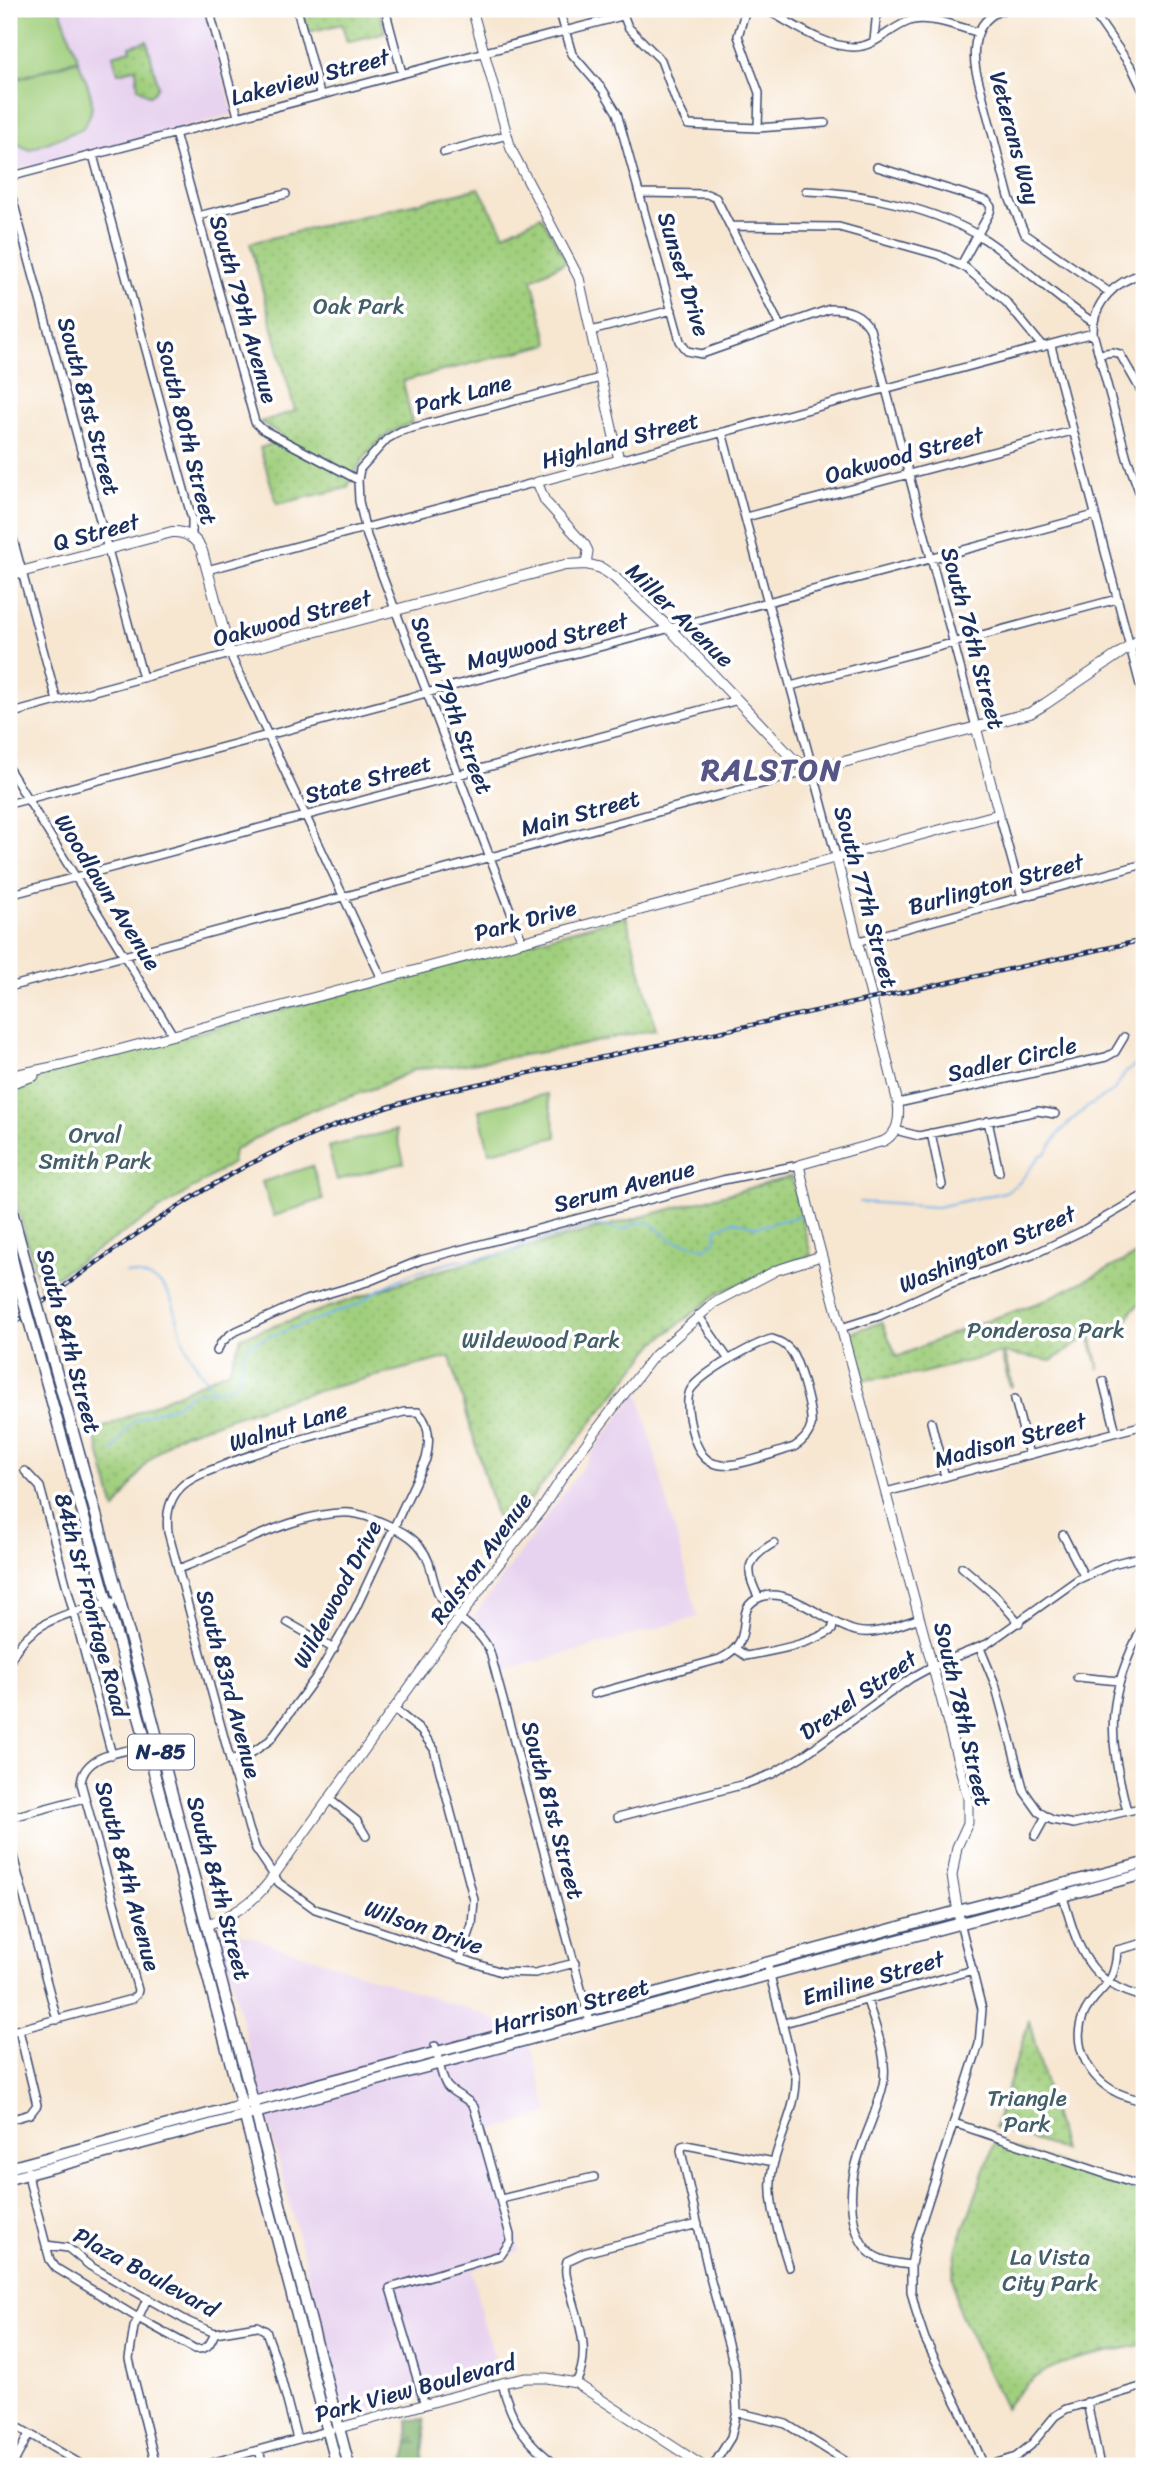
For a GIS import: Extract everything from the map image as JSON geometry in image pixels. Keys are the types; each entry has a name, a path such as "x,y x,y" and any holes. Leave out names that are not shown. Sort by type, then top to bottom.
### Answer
{"main road":[{"name":"Q Street","path":"9,575 172,532 183,533 192,538"},
{"name":"South 80th Street","path":"192,538 199,544 230,654"},
{"name":"Oakwood Street","path":"230,654 565,565 586,564"},
{"name":"Miller Avenue","path":"586,564 601,568 613,576 670,628 793,759 813,770"},
{"name":"Main Street","path":"813,770 1038,709 1144,637"},
{"name":"South 84th Street","path":"9,1200 62,1392 177,1860 249,2109 333,2430 337,2466"},
{"name":"South 84th Street","path":"9,1246 50,1395 207,1925 249,2109"},
{"path":"177,1860 185,1872 198,1917 207,1925"},
{"name":"Harrison Street","path":"9,2179 437,2054 589,2017 1061,1890 1144,1863"},
{"name":"Harrison Street","path":"1061,1890 1144,1874"},
{"name":"Harrison Street","path":"9,2168 249,2109"},
{"name":"South 84th Street","path":"333,2430 349,2466"}],"street":[{"path":"209,9 238,116"},
{"path":"297,9 320,94"},
{"path":"385,9 402,73"},
{"path":"472,9 516,162 576,270 619,460"},
{"name":"Sunset Drive","path":"559,9 576,60 603,90 614,107 680,341 692,354 702,354 830,309 841,309 862,318 870,329 887,390"},
{"path":"746,9 738,36 760,93 758,128"},
{"path":"765,9 833,44 855,47 874,41 910,20 922,19 977,32 986,20 1006,9"},
{"path":"1091,9 1144,93"},
{"path":"874,41 877,10"},
{"path":"622,12 628,27 661,60 688,125 758,128 825,123"},
{"name":"Lakeview Street","path":"9,177 622,12"},
{"name":"Veterans Way","path":"977,32 973,50 976,71 1009,197 1018,221 1025,234 1109,292"},
{"path":"1135,75 1144,72"},
{"name":"South 79th Avenue","path":"175,133 256,422 262,429 358,480"},
{"path":"444,152 507,135"},
{"name":"South 80th Street","path":"93,155 192,519 192,538"},
{"path":"877,167 988,201 990,212 961,265"},
{"name":"South 81st Street","path":"9,186 144,678"},
{"path":"806,191 858,195 952,222 978,236 1093,322"},
{"path":"639,193 712,196 719,202 780,326"},
{"path":"198,216 286,194"},
{"path":"731,226 839,227 939,255 961,265 1006,302 1047,347 1144,700"},
{"path":"1144,273 1122,281 1109,292 1093,322 1093,333 1144,505"},
{"path":"591,331 671,310"},
{"name":"Highland Street","path":"207,570 1093,333"},
{"path":"1099,354 1113,352 1120,355 1144,396"},
{"name":"Park Lane","path":"358,480 360,469 387,439 401,431 600,378"},
{"name":"South 76th Street","path":"887,390 1022,897"},
{"name":"Oakwood Street","path":"746,517 1072,431"},
{"name":"South 77th Street","path":"722,432 859,941 898,1103 900,1119 895,1130"},
{"name":"South 79th Street","path":"358,480 359,501 366,528 395,610 522,941"},
{"path":"537,482 545,501 585,545 588,551 586,564"},
{"name":"Maywood Street","path":"9,804 1095,515"},
{"path":"9,524 57,701"},
{"path":"790,686 1117,599"},
{"name":"South 80th Street","path":"230,654 382,979"},
{"name":"Oakwood Street","path":"9,714 230,654"},
{"name":"State Street","path":"9,895 738,700"},
{"name":"Woodlawn Avenue","path":"9,769 173,1035"},
{"name":"Main Street","path":"9,987 813,770"},
{"name":"Park Drive","path":"9,1076 62,1065 999,814"},
{"name":"Burlington Street","path":"859,941 1144,864"},
{"name":"Sadler Circle","path":"898,1103 1106,1057 1115,1052 1124,1037"},
{"name":"Park Drive","path":"9,1084 62,1065"},
{"path":"895,1130 912,1135 1038,1111 1055,1114"},
{"path":"988,1121 999,1172"},
{"name":"Serum Avenue","path":"217,1350 232,1333 269,1316 317,1296 367,1282 412,1263 723,1180 799,1165 884,1141 895,1130"},
{"path":"931,1133 942,1185"},
{"name":"South 78th Street","path":"799,1165 821,1256 968,1798 968,1824 957,1847 952,1875 959,1917 982,2009 979,2043 916,2239 911,2265 911,2291 925,2339 985,2466"},
{"name":"Washington Street","path":"841,1328 879,1316 949,1284 1032,1255 1080,1232 1144,1195"},
{"name":"Ralston Avenue","path":"207,1925 230,1916 252,1902 274,1876 541,1510 575,1458 652,1358 716,1302 777,1270 821,1256"},
{"path":"698,1315 729,1360"},
{"path":"772,1339 783,1342 792,1353 811,1421 809,1431 802,1442 794,1447 729,1465 712,1462 701,1454 687,1408 689,1394 696,1383 729,1360 755,1344 772,1339"},
{"path":"1103,1381 1116,1432"},
{"path":"1015,1399 1029,1455"},
{"name":"Walnut Lane","path":"173,1498 193,1479 257,1453 404,1412 414,1411 422,1415"},
{"name":"Wildewood Drive","path":"230,1761 254,1752 270,1740 302,1698 334,1648 426,1459 428,1430 422,1415"},
{"path":"931,1422 945,1477"},
{"name":"Madison Street","path":"886,1492 1144,1425"},
{"name":"84th St Frontage Road","path":"25,1471 40,1487 112,1755"},
{"name":"South 83rd Avenue","path":"173,1498 167,1525 178,1569 252,1839 274,1876"},
{"name":"South 81st Street","path":"178,1569 267,1533 329,1514 358,1514 394,1528 411,1538 423,1550 442,1602 477,1632 490,1652 589,2017"},
{"path":"1063,1535 1084,1576"},
{"path":"759,1598 750,1580 749,1569 757,1554 774,1543"},
{"name":"Drexel Street","path":"618,1817 745,1784 772,1774 933,1666 980,1648 1084,1576 1112,1563 1144,1556"},
{"path":"962,1567 996,1595 1019,1623"},
{"path":"594,1694 720,1659 736,1649 742,1639 747,1608 752,1601 759,1598 783,1596 857,1631 868,1632 920,1618"},
{"path":"9,1664 20,1643 46,1622 113,1602"},
{"path":"287,1622 334,1648"},
{"path":"736,1649 746,1656 793,1644 824,1635 832,1630 834,1622"},
{"path":"1128,1811 1116,1768 1113,1712 1127,1656 1144,1623"},
{"path":"980,1648 995,1684 1024,1791 1035,1808 1057,1822 1074,1824 1144,1807"},
{"path":"1077,1677 1119,1681"},
{"path":"394,1709 421,1731 434,1749 473,1889 472,1925 460,1959"},
{"path":"112,1755 147,1746"},
{"name":"South 84th Avenue","path":"57,2020 132,1999 138,1990 81,1783 85,1767 112,1755"},
{"path":"9,1818 84,1798"},
{"path":"328,1799 357,1821 366,1836"},
{"path":"1035,1836 1046,1816"},
{"path":"9,1841 57,2020 9,2032"},
{"name":"Wilson Drive","path":"274,1876 288,1891 315,1909 491,1970 535,1973 575,1963"},
{"path":"1061,1890 1075,1940 1091,1967 1123,1991 1144,1997"},
{"path":"1144,1943 1117,1950 1115,1974 1084,2014 1079,2044 1085,2062 1098,2080 1118,2093 1144,2101"},
{"path":"768,1968 784,2023 797,2091 775,2158 771,2183 772,2205 789,2267"},
{"name":"Emiline Street","path":"784,2023 973,1970"},
{"path":"867,2000 884,2066 883,2084 852,2176 852,2211 864,2249 876,2258 890,2263 911,2265"},
{"path":"9,2120 30,2114 36,2107 19,2030"},
{"path":"425,2405 390,2288 501,2255 510,2242 502,2199 474,2107 469,2100 447,2087 437,2054"},
{"path":"954,2123 1144,2187"},
{"path":"713,2466 731,2437 737,2413 734,2369 709,2274 682,2146 775,2158"},
{"path":"32,2161 27,2174 50,2259 56,2268 195,2349 203,2350 210,2346 215,2333"},
{"path":"502,2199 594,2177"},
{"path":"576,2383 584,2363 584,2342 567,2279 567,2261 584,2253 698,2224"},
{"name":"Plaza Boulevard","path":"46,2245 68,2248 90,2266 147,2299 215,2333 257,2326 266,2331 276,2358 297,2439"},
{"path":"147,2299 130,2343 129,2359 156,2466"},
{"name":"Park View Boulevard","path":"200,2466 502,2383 526,2378 547,2378 576,2383 703,2466"},
{"path":"502,2383 514,2420 526,2440 558,2466"},
{"path":"985,2466 1016,2457 1031,2445 1055,2416 1066,2409 1144,2386"},
{"path":"1087,2402 1100,2466"},
{"path":"737,2413 786,2424 853,2466"},
{"path":"9,2422 84,2466"},
{"path":"12,2466 29,2434"},
{"path":"259,2450 263,2466"}],"shaded area":[{"path":"9,9 205,9 233,114 9,172"},
{"path":"638,1391 698,1617 503,1671 495,1644 474,1616"},
{"path":"217,1926 483,2014 530,2042 549,2114 486,2132 520,2251 472,2270 482,2318 500,2375 346,2418"}],"green space":[{"path":"9,9 60,9 78,59 9,81"},
{"path":"302,9 379,9 385,32 347,42 342,24 308,32"},
{"path":"147,41 158,86 150,96 138,88 136,68 118,73 113,55 131,50 130,46"},
{"path":"78,60 92,103 88,120 82,129 29,150 18,144 9,114 9,82"},
{"name":"Oak Park","path":"479,188 504,234 541,216 567,261 532,279 549,344 403,381 412,423 390,433 372,448 347,488 277,504 260,448 278,442 283,436 260,422 295,411 250,243"},
{"name":"Orval Smith Park","path":"626,916 656,1029 568,1048 416,1069 380,1086 303,1113 234,1150 232,1163 40,1287 9,1177 9,1086"},
{"path":"547,1094 557,1137 489,1152 479,1110"},
{"path":"396,1130 404,1163 337,1180 328,1147"},
{"path":"312,1166 323,1199 274,1216 262,1182"},
{"name":"Wildewood Park","path":"791,1177 811,1255 720,1292 656,1342 502,1535 450,1357 290,1398 175,1437 147,1462 115,1510 94,1432 229,1370 241,1337 427,1274"},
{"name":"Ponderosa Park","path":"1144,1251 1144,1301 1132,1310 1127,1322 1091,1335 1099,1369 1089,1336 1051,1361 1004,1353 1012,1386 1010,1387 1001,1353 918,1374 863,1380 850,1334 852,1332 882,1322 897,1357 968,1327 1041,1302"},
{"name":"Triangle Park","path":"1029,2021 1063,2150 995,2127"},
{"name":"La Vista City Park","path":"995,2142 1144,2193 1144,2344 1077,2359 1051,2368 1030,2381 1005,2408 957,2306 953,2274 957,2247"},
{"path":"424,2419 426,2431 423,2466 401,2466 408,2448 408,2420"}],"waterway":[{"path":"860,1202 937,1207 1005,1192 1019,1183 1072,1120 1114,1090 1126,1072 1144,1059"},
{"path":"112,1451 128,1427 140,1418 176,1405 194,1393 232,1386 239,1378 244,1353 252,1343 359,1304 378,1290 413,1273 452,1262 508,1253 525,1244 588,1227 601,1226 622,1230 640,1222 650,1223 672,1240 705,1248 715,1242 716,1229 734,1221 757,1227 800,1216"},
{"path":"126,1273 150,1278 167,1291 187,1349 213,1389"}],"railway":[{"path":"9,1327 116,1248 199,1193 253,1162 359,1117 441,1092 1144,940"}],"district":[{"name":"RALSTON","path":"772,770"}]}
